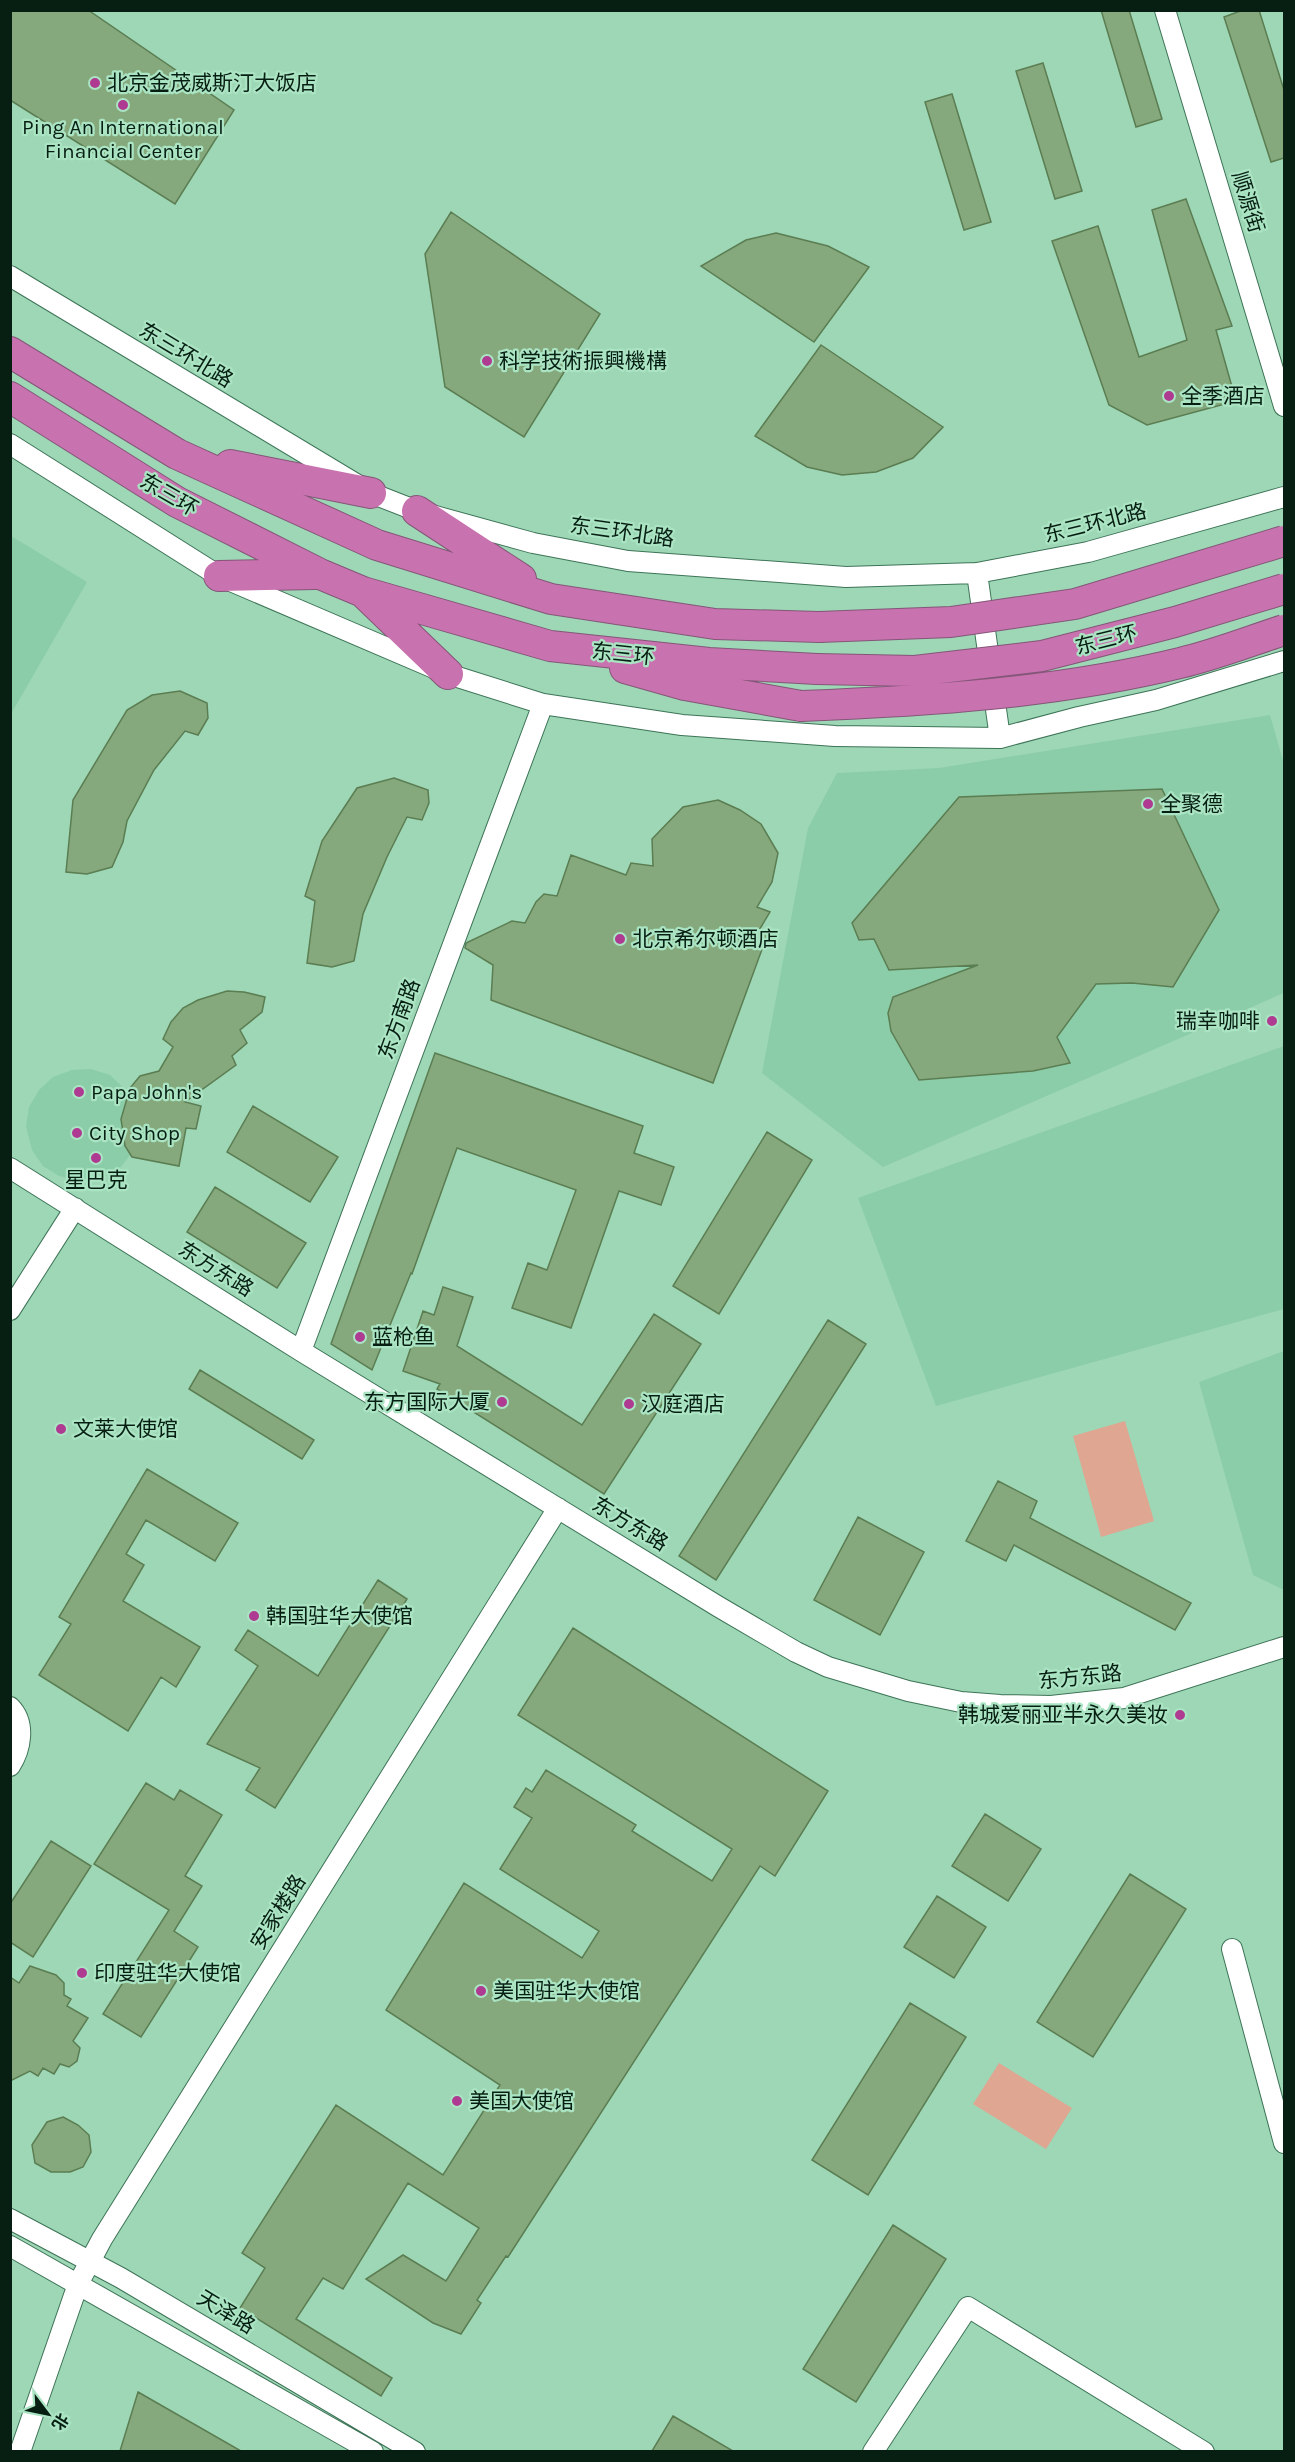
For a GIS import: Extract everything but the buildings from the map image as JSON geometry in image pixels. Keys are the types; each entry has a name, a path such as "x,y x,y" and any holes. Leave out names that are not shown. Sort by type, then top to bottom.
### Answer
{"highway":[{"name":"东三环","path":"10,352 177,454 377,545 551,599 715,624 819,627 951,622 1075,604 1284,541"},
{"name":"东三环","path":"10,397 177,502 320,574 363,592 550,646 709,663 817,669 915,671 1042,656 1175,622 1284,589"},
{"path":"177,454 371,493"},
{"path":"417,511 551,599"},
{"path":"219,576 320,574"},
{"path":"363,592 448,674"},
{"path":"550,646 685,685 801,706 924,701 1061,687 1181,663 1284,630"}],"street":[{"name":"顺源街","path":"1165,10 1284,406"},
{"name":"东三环北路","path":"10,276 371,493 417,511 533,543 628,561 846,577 977,573 1088,552 1284,497"},
{"path":"10,444 219,576 448,674 543,704 682,725 835,736 1000,738 1156,700 1284,661"},
{"path":"977,573 1000,738"},
{"name":"东方南路","path":"301,1351 543,704"},
{"name":"东方东路","path":"10,1168 301,1351 558,1508 796,1652 828,1667 863,1679 961,1702 1051,1706 1124,1698 1284,1647"},
{"path":"10,1310 75,1208"},
{"name":"安家楼路","path":"20,2451 78,2284 90,2262 558,1508"},
{"path":"10,1707 16,1713 21,1730 19,1753 10,1766"},
{"path":"1232,1948 1284,2143"},
{"name":"天泽路","path":"10,2219 90,2262 415,2451"},
{"path":"10,2246 373,2451"},
{"path":"873,2451 968,2307 1204,2451"}],"shaded area":[{"path":"11,536 87,582 11,714"},
{"path":"1270,715 1284,764 1284,993 883,1167 762,1073 808,828 837,773 939,768"},
{"path":"1284,1046 1284,1309 936,1406 858,1198"},
{"path":"91,1069 110,1075 130,1094 133,1151 121,1167 104,1177 79,1181 59,1176 43,1166 32,1150 26,1126 29,1107 39,1090 53,1077 72,1070"},
{"path":"1284,1351 1284,1590 1253,1575 1199,1382"},
{"path":"1125,1421 1154,1521 1101,1537 1073,1436"},
{"path":"999,2063 1072,2108 1046,2149 973,2104"}],"place":[{"name":"北京金茂威斯汀大饭店","path":"95,83"},
{"name":"Ping An International Financial Center","path":"123,105"},
{"name":"科学技術振興機構","path":"487,361"},
{"name":"全季酒店","path":"1169,396"},
{"name":"全聚德","path":"1148,804"},
{"name":"北京希尔顿酒店","path":"620,939"},
{"name":"瑞幸咖啡","path":"1272,1021"},
{"name":"Papa John's","path":"79,1092"},
{"name":"City Shop","path":"77,1133"},
{"name":"星巴克","path":"96,1158"},
{"name":"蓝枪鱼","path":"360,1337"},
{"name":"东方国际大厦","path":"502,1402"},
{"name":"汉庭酒店","path":"629,1404"},
{"name":"文莱大使馆","path":"61,1429"},
{"name":"韩国驻华大使馆","path":"254,1616"},
{"name":"韩城爱丽亚半永久美妆","path":"1180,1715"},
{"name":"印度驻华大使馆","path":"82,1973"},
{"name":"美国驻华大使馆","path":"481,1991"},
{"name":"美国大使馆","path":"457,2101"}]}
